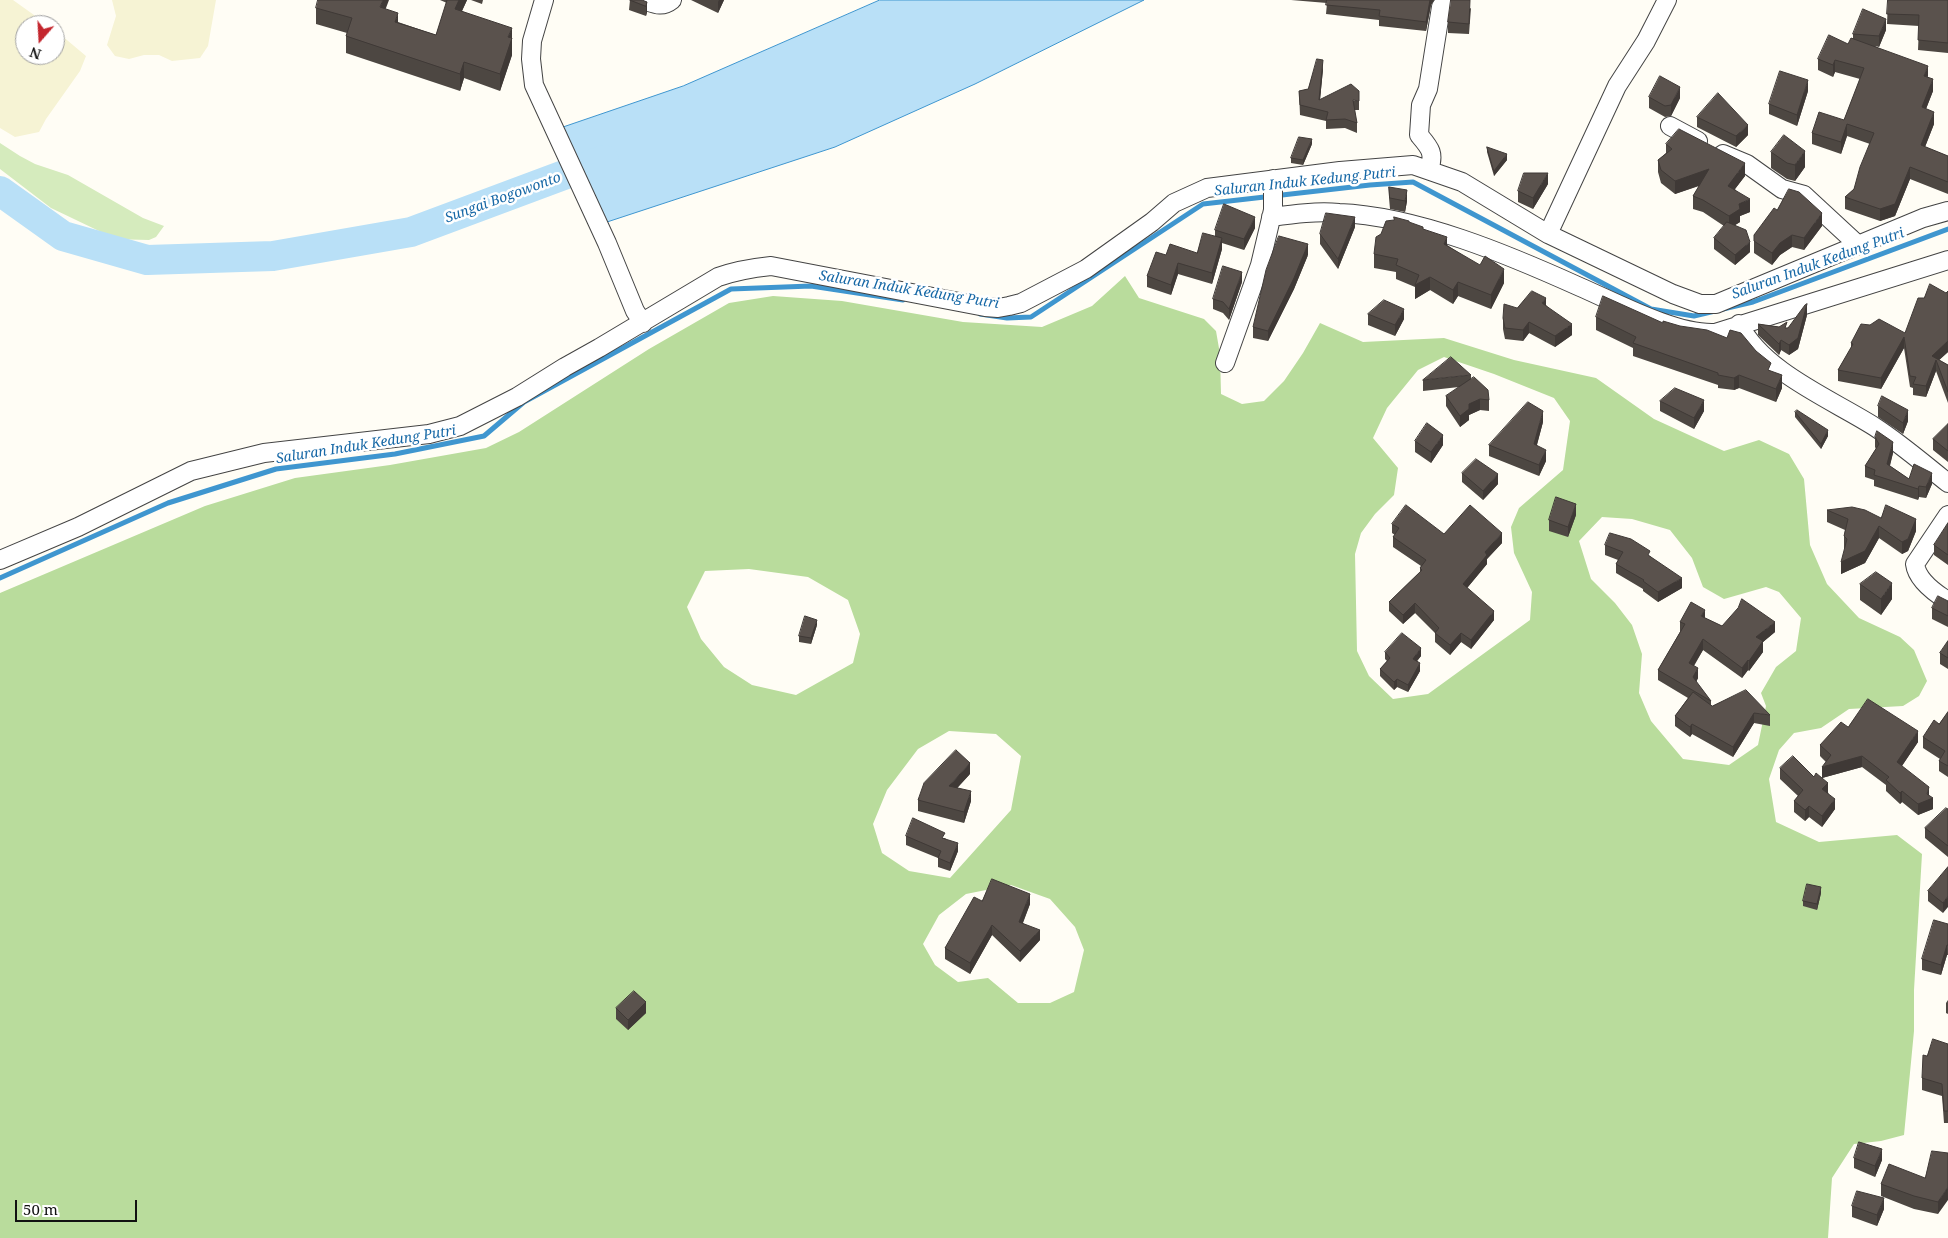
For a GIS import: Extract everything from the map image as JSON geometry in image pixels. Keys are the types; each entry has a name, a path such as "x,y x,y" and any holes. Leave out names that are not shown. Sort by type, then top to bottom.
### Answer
{"street":[{"path":"544,0 532,41 531,60 534,85 607,243 627,294 643,323"},
{"path":"644,0 657,5 663,5 672,0"},
{"path":"1429,170 1432,159 1430,148 1420,135 1421,105 1428,89 1441,8 1446,0"},
{"path":"1548,234 1617,86 1646,42 1667,0"},
{"path":"1670,126 1747,164 1782,189 1804,195 1857,244"},
{"path":"0,560 78,527 191,471 264,453 429,434 460,426 518,397 565,367 643,323 718,277 732,272 771,266 998,308 1021,303 1086,270 1152,222 1174,203 1207,188 1273,182 1340,171 1414,165 1462,182 1548,234 1672,294 1708,305 1716,304 1923,218 1948,211"},
{"path":"1225,364 1260,265 1272,213 1273,182"},
{"path":"1272,213 1339,212 1376,216 1434,230 1528,263 1653,318 1702,333 1715,333 1948,260"},
{"path":"1739,324 1747,340 1771,361 1804,385 1884,433 1948,483"},
{"path":"1948,515 1928,542 1915,564 1918,575 1948,601"}],"shaded area":[{"path":"0,0 13,0 34,15 15,15 15,65 65,65 65,38 86,56 80,71 39,132 15,137 0,128"},
{"path":"112,0 216,0 208,46 200,58 172,61 159,55 144,55 129,59 115,56 107,45 116,16"}],"green space":[{"path":"0,143 35,164 68,175 143,218 164,226 156,237 149,240 111,239 99,231 51,208 0,169"},
{"path":"1125,276 1139,298 1204,319 1216,331 1220,354 1221,394 1242,404 1264,401 1284,381 1320,323 1363,342 1444,338 1514,360 1596,378 1654,419 1724,451 1759,440 1789,454 1804,479 1810,545 1827,584 1859,618 1900,637 1914,650 1927,681 1919,696 1903,706 1849,709 1821,728 1794,733 1779,750 1769,779 1776,822 1819,842 1897,835 1922,854 1914,990 1914,1031 1904,1135 1881,1141 1854,1144 1832,1178 1828,1238 0,1238 0,593 205,506 295,478 390,465 486,448 519,432 649,349 729,303 773,296 842,301 963,322 1042,327 1092,306","holes":["1444,357 1494,374 1554,398 1570,421 1563,470 1519,508 1511,527 1514,553 1532,592 1530,620 1428,694 1393,699 1369,676 1357,651 1355,554 1361,533 1375,514 1394,495 1398,468 1373,438 1387,408 1418,370","1602,517 1632,519 1670,530 1692,558 1703,587 1724,599 1766,587 1779,592 1801,618 1796,651 1776,667 1761,693 1766,706 1758,745 1729,765 1683,759 1651,721 1639,693 1642,654 1632,625 1615,603 1591,579 1579,541","749,569 808,577 848,600 860,634 853,663 796,695 752,685 724,667 701,639 687,607 705,571","949,731 996,734 1021,756 1011,810 950,878 909,871 882,853 873,824 887,790 918,749","1011,885 1050,899 1075,927 1084,950 1074,992 1050,1003 1018,1003 988,978 958,982 935,965 923,944 939,915 966,894"]}],"water":[{"path":"880,0 1144,0 975,84 835,147 607,222 589,189 563,127 683,86"}],"building":[{"path":"318,0 383,0 380,7 398,13 395,22 436,35 447,0 459,0 455,9 512,28 508,37 512,38 500,74 464,62 460,74 346,36 352,18 316,8"},
{"path":"630,0 642,0 647,2 646,6"},
{"path":"1327,0 1430,0 1426,22 1379,16 1380,10 1326,5"},
{"path":"1451,0 1470,0 1469,24 1448,22"},
{"path":"1888,0 1948,0 1948,43 1918,40 1919,15 1887,14"},
{"path":"1863,9 1886,19 1879,36 1853,34"},
{"path":"1829,35 1848,44 1851,38 1928,66 1924,76 1933,79 1922,107 1934,112 1921,145 1948,156 1948,182 1910,167 1895,204 1880,209 1845,197 1854,189 1860,167 1874,133 1847,124 1841,142 1812,133 1819,112 1844,120 1864,68 1835,60 1833,65 1818,59"},
{"path":"1317,59 1323,60 1319,100 1351,84 1359,91 1359,101 1353,100 1357,123 1345,119 1326,120 1328,112 1300,105 1299,91 1308,89"},
{"path":"1780,71 1808,80 1797,115 1769,104"},
{"path":"1660,76 1680,87 1671,105 1665,106 1649,97"},
{"path":"1718,93 1748,125 1736,136 1697,117"},
{"path":"1679,129 1745,163 1728,186 1750,199 1739,204 1740,209 1729,216 1693,196 1709,169 1675,181 1661,170 1658,160 1672,149 1666,144"},
{"path":"1784,135 1805,151 1795,165 1787,163 1771,152"},
{"path":"1299,137 1312,139 1303,160 1291,158"},
{"path":"1487,147 1507,154 1494,171"},
{"path":"1524,173 1548,173 1533,198 1518,191"},
{"path":"1389,187 1407,190 1405,201 1390,198"},
{"path":"1789,189 1799,192 1822,213 1804,238 1792,235 1780,243 1772,253 1754,241 1754,235 1774,208 1777,210"},
{"path":"1224,204 1255,217 1244,239 1215,230"},
{"path":"1326,213 1355,217 1338,259 1320,234"},
{"path":"1394,217 1409,221 1423,227 1423,229 1447,237 1444,244 1480,265 1485,256 1504,269 1491,295 1458,282 1453,290 1430,277 1415,285 1419,275 1396,265 1398,259 1374,254 1376,237 1381,234 1386,221 1394,220"},
{"path":"1727,222 1746,230 1750,242 1735,255 1714,238"},
{"path":"1203,233 1222,238 1212,273 1178,263 1171,285 1147,276 1156,252 1166,255 1170,244 1197,253"},
{"path":"1279,236 1308,244 1268,331 1253,327 1266,270"},
{"path":"1223,266 1242,272 1229,309 1223,302 1213,299"},
{"path":"1930,284 1946,293 1948,291 1948,341 1932,356 1948,365 1948,392 1936,360 1926,386 1913,384 1916,377 1910,376 1904,337 1881,378 1838,370 1853,344 1851,343 1861,324 1870,325 1879,319 1905,333 1918,298 1924,298"},
{"path":"1532,291 1546,298 1542,303 1572,324 1555,336 1529,322 1523,330 1505,328 1503,318 1504,304 1517,308"},
{"path":"1603,296 1663,323 1663,321 1707,330 1727,338 1730,330 1741,333 1756,351 1771,363 1768,370 1782,375 1776,389 1739,375 1734,378 1718,375 1718,373 1633,343 1636,337 1596,317"},
{"path":"1384,300 1404,309 1395,325 1368,314"},
{"path":"1807,304 1798,338 1789,345 1781,340 1779,344 1758,324 1779,327 1787,322 1785,328 1788,328"},
{"path":"1451,357 1471,375 1423,380"},
{"path":"1474,377 1488,390 1489,400 1480,399 1469,404 1469,409 1460,416 1446,396"},
{"path":"1675,388 1704,400 1694,418 1660,401"},
{"path":"1882,396 1908,410 1903,423 1878,406"},
{"path":"1528,402 1543,411 1534,444 1546,450 1539,465 1489,445"},
{"path":"1797,410 1828,430 1821,444 1795,412"},
{"path":"1427,423 1443,435 1431,452 1415,441"},
{"path":"1948,424 1948,451 1933,439"},
{"path":"1877,431 1893,442 1887,464 1909,479 1914,464 1932,473 1926,487 1919,486 1918,489 1874,475 1875,470 1865,466 1879,444 1875,437"},
{"path":"1476,459 1498,474 1483,491 1462,473"},
{"path":"1556,497 1576,504 1568,527 1549,520"},
{"path":"1406,505 1444,534 1470,505 1502,533 1485,552 1487,555 1463,584 1494,611 1471,640 1461,633 1450,645 1435,633 1439,628 1415,603 1403,615 1389,602 1422,570 1420,568 1426,560 1393,537 1399,528 1392,524"},
{"path":"1886,505 1916,519 1908,539 1902,542 1879,526 1865,551 1841,562 1847,539 1844,536 1848,519 1827,510 1852,507 1865,510 1881,518"},
{"path":"1948,523 1948,555 1934,545"},
{"path":"1610,533 1631,539 1650,551 1648,555 1682,578 1658,592 1644,580 1616,564 1623,552 1605,545"},
{"path":"1876,572 1892,583 1881,599 1860,584"},
{"path":"1938,596 1948,601 1948,616 1932,608"},
{"path":"1742,599 1775,622 1756,637 1763,641 1742,668 1703,639 1689,663 1698,668 1693,677 1711,701 1658,670 1685,624 1680,622 1691,602 1705,610 1701,616 1722,626 1738,608"},
{"path":"805,616 817,620 811,638 799,636"},
{"path":"1402,633 1421,648 1413,659 1420,663 1408,685 1397,679 1394,682 1380,669 1390,658 1385,652"},
{"path":"1948,641 1948,658 1940,653"},
{"path":"1746,690 1770,715 1754,713 1733,747 1692,724 1690,727 1675,716 1693,692 1712,706"},
{"path":"1868,699 1918,731 1897,762 1929,787 1927,794 1933,798 1918,804 1902,791 1900,793 1886,780 1889,777 1862,756 1822,767 1831,755 1820,745 1841,722 1848,727"},
{"path":"1948,712 1948,766 1939,761 1945,751 1923,737 1934,720 1939,724"},
{"path":"956,750 970,763 949,786 971,791 964,812 918,800 924,783"},
{"path":"1793,756 1814,777 1816,773 1828,783 1822,789 1835,799 1822,816 1809,806 1805,810 1794,801 1803,790 1780,768"},
{"path":"1946,808 1948,809 1948,846 1925,828"},
{"path":"913,818 945,833 942,838 958,843 950,863 938,858 941,851 906,836"},
{"path":"1948,867 1948,896 1943,903 1928,891"},
{"path":"992,879 1030,894 1019,922 1040,930 1020,951 992,925 970,963 945,948 974,897 982,901"},
{"path":"1807,884 1821,887 1817,904 1803,901"},
{"path":"1934,920 1948,924 1948,945 1941,965 1922,959"},
{"path":"634,991 646,1002 628,1020 616,1008"},
{"path":"1933,1039 1948,1044 1948,1111 1944,1111 1942,1084 1922,1078 1923,1055 1927,1056"},
{"path":"1859,1142 1882,1149 1875,1166 1854,1158"},
{"path":"1932,1151 1948,1153 1948,1187 1938,1202 1914,1196 1881,1184 1889,1164 1925,1178"},
{"path":"1857,1191 1884,1198 1877,1215 1852,1206"}],"waterway":[{"name":"Sungai Bogowonto","path":"0,191 63,236 147,260 273,256 411,232 604,160"},
{"name":"Saluran Induk Kedung Putri","path":"980,314 1007,318 1031,317 1203,204 1413,182 1651,309 1694,316 1715,311"},
{"name":"Saluran Induk Kedung Putri","path":"1723,309 1753,302 1948,229"},
{"name":"Saluran Induk Kedung Putri","path":"0,578 168,503 276,469 395,454 484,436 524,402 731,289 811,286 903,300"}]}
